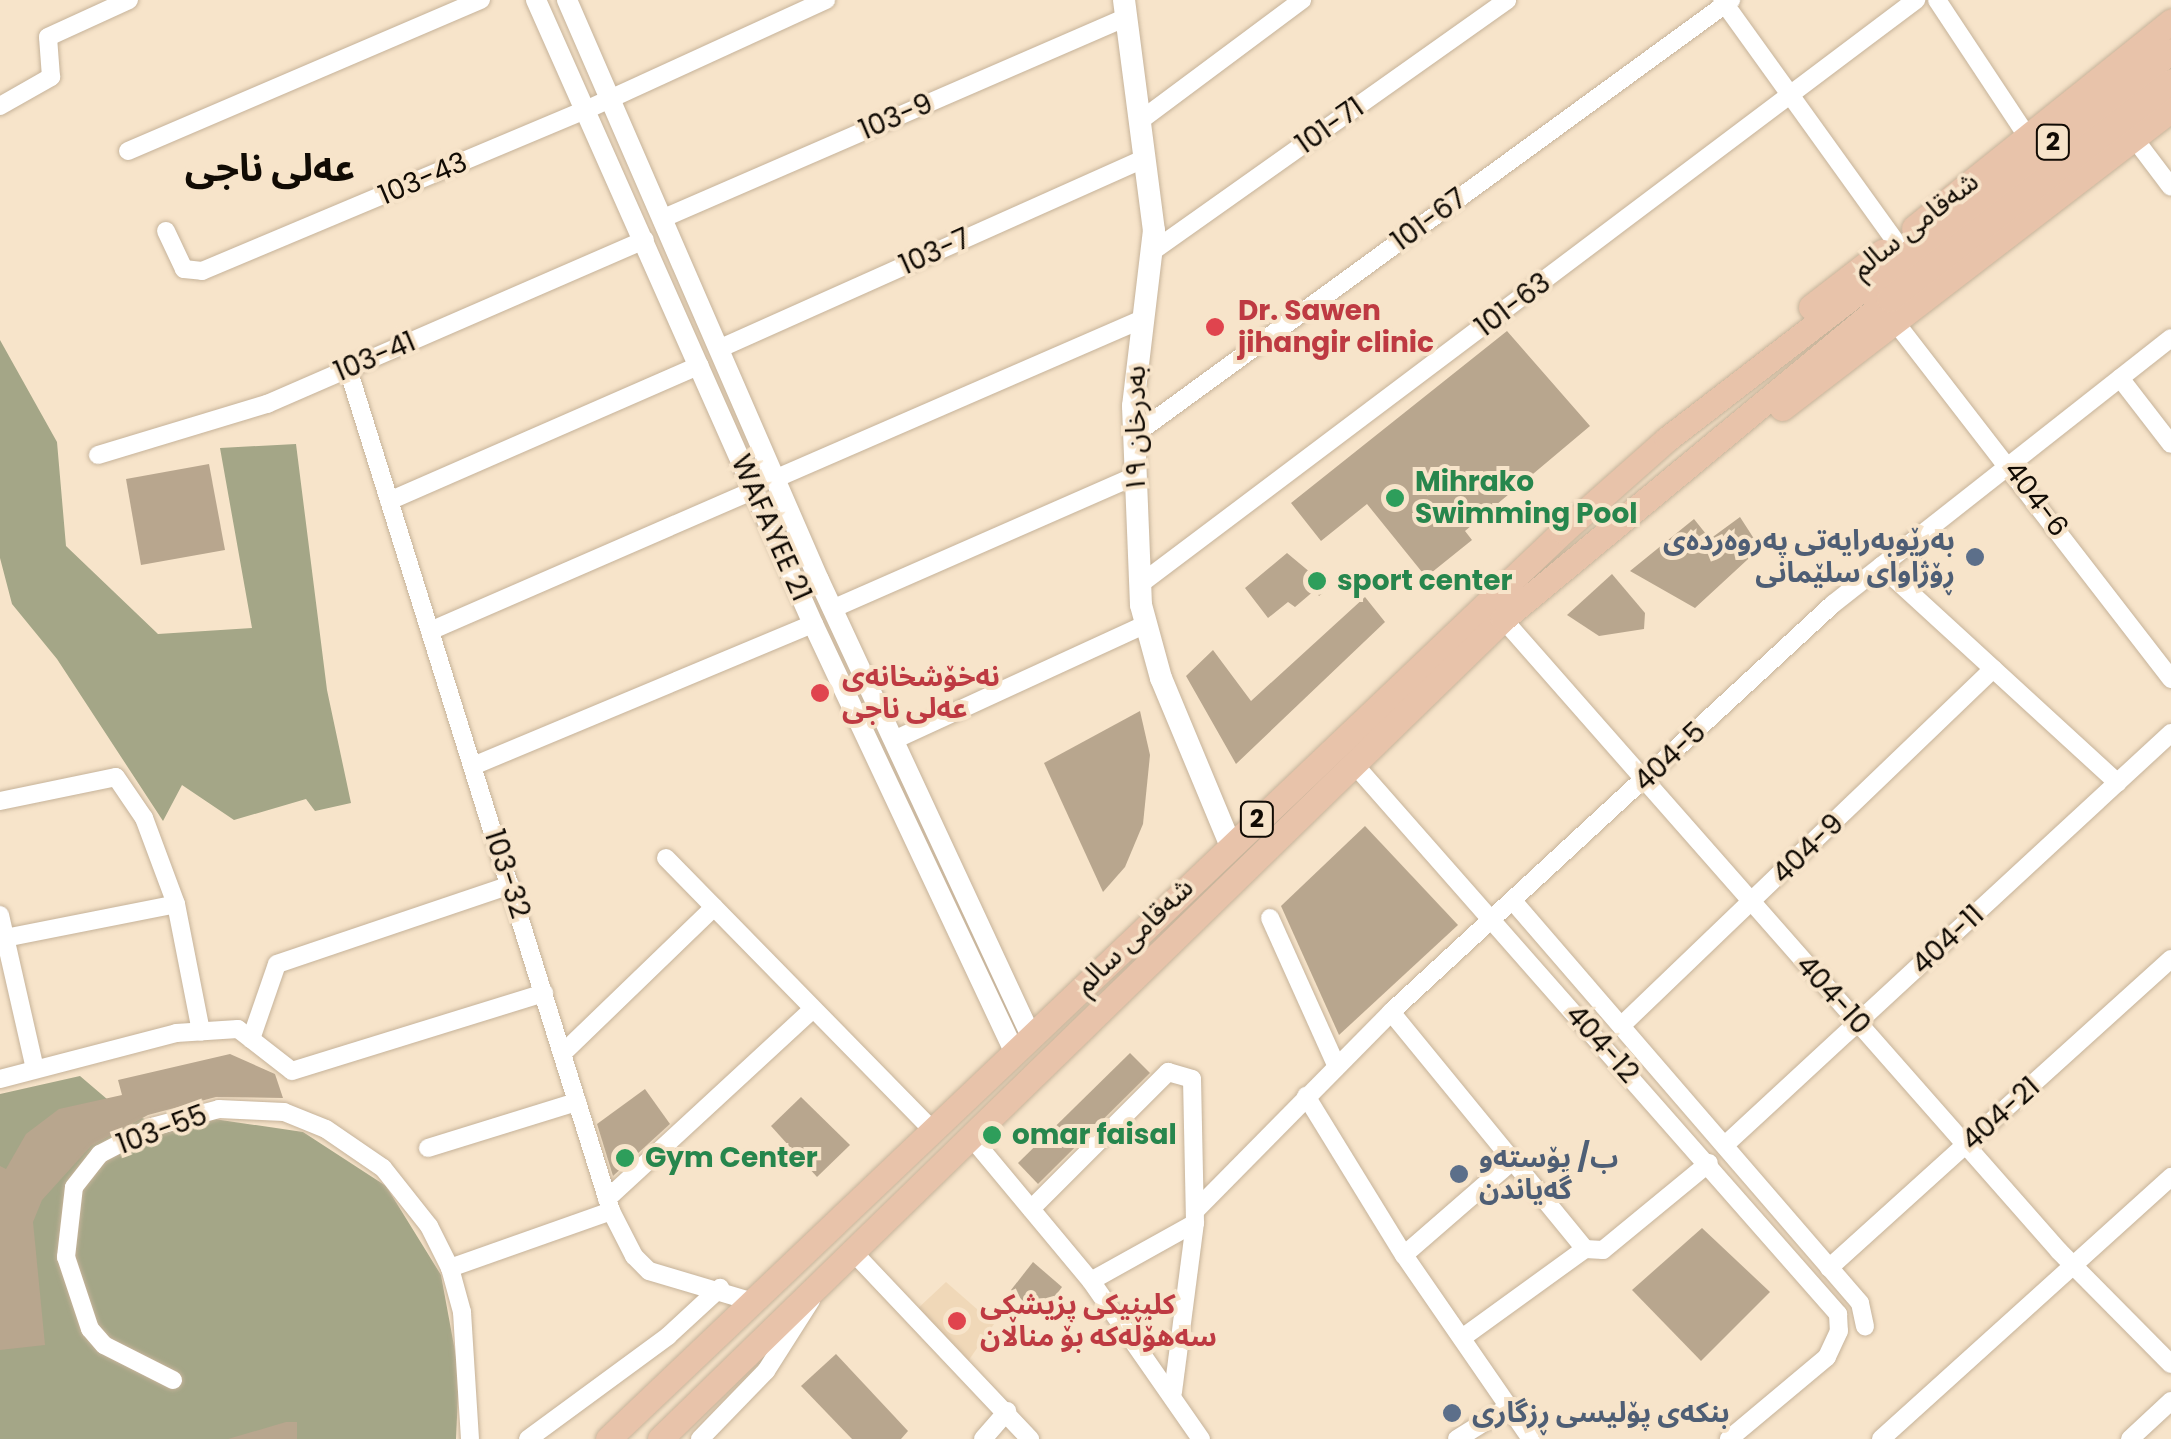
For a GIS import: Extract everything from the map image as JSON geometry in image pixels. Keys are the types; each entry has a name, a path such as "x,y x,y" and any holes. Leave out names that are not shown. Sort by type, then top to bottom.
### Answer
{"main road":[{"name":"بەدرخان ١٩","path":"1125,4 1142,120 1154,251 1143,319 1134,435 1139,586 1144,626 1230,844"},
{"name":"شەقامی سالم","path":"608,1439 1230,844 1667,439 1760,347 2171,20"},
{"name":"شەقامی سالم","path":"1667,439 2171,51"},
{"name":"شەقامی سالم","path":"660,1439 779,1328 1503,620 1889,299 2171,82"},
{"name":"شەقامی سالم","path":"1700,456 1769,418 2171,109"},
{"path":"793,1260 798,1280 816,1292"},
{"path":"750,1302 772,1313 779,1328"}],"street":[{"path":"0,106 51,77 48,37 130,0"},
{"path":"128,151 481,0"},
{"name":"WAFAYEE 21","path":"536,0 588,109 813,624 1022,1044"},
{"name":"WAFAYEE 21","path":"568,0 723,346 832,609 894,740 1022,1044"},
{"path":"588,109 826,0"},
{"path":"1142,120 1302,0"},
{"name":"101-71","path":"1154,251 1507,0"},
{"name":"101-63","path":"1139,586 1916,0"},
{"path":"1937,0 2027,136"},
{"path":"1726,2 1896,242"},
{"name":"101-67","path":"1134,435 1726,2"},
{"name":"103-9","path":"666,217 1125,4"},
{"name":"103-43","path":"166,231 184,269 196,273 588,109"},
{"path":"2134,138 2171,187"},
{"name":"103-7","path":"723,346 1146,158"},
{"name":"103-41","path":"98,455 225,419 646,240"},
{"path":"777,478 1143,319"},
{"name":"404-6","path":"1896,323 2011,464 2171,679"},
{"name":"404-5","path":"1091,1282 1196,1216 1390,1012 1881,566 2171,338"},
{"path":"389,500 700,365"},
{"name":"103-32","path":"348,369 609,1205 634,1256 650,1271 720,1288 750,1302"},
{"path":"2120,378 2171,444"},
{"path":"832,609 1135,476"},
{"path":"430,631 754,490"},
{"path":"1881,566 2118,783"},
{"name":"404-10","path":"1503,620 2071,1263 2171,1364"},
{"path":"473,766 813,624"},
{"path":"894,740 1144,626"},
{"name":"404-9","path":"1621,1026 1993,669"},
{"name":"404-11","path":"1725,1145 2171,734"},
{"name":"404-12","path":"1354,764 1709,1162 1838,1314 1839,1330 1826,1357 1729,1439"},
{"path":"0,801 116,776 144,818 176,904 202,1032"},
{"path":"666,858 932,1130"},
{"path":"251,1039 277,964 510,885"},
{"path":"1513,902 1860,1303 1865,1326"},
{"path":"5,938 176,904"},
{"path":"563,1054 714,907"},
{"path":"0,915 35,1069"},
{"path":"1270,918 1336,1066"},
{"name":"404-21","path":"1829,1268 2171,959"},
{"path":"0,1079 202,1032 238,1029 292,1071 544,992"},
{"path":"450,1268 609,1205 813,1009"},
{"path":"1390,1012 1585,1250"},
{"path":"1030,1209 1168,1072 1185,1073 1195,1088 1196,1216 1173,1392"},
{"path":"1306,1096 1404,1255 1531,1439"},
{"path":"428,1148 578,1102"},
{"name":"103-55","path":"173,1380 104,1345 90,1329 66,1256 66,1216 80,1176 100,1154 152,1128 241,1107 284,1112 326,1129 398,1184 450,1268 468,1354 470,1439"},
{"path":"971,1138 1091,1282 1173,1392 1201,1439"},
{"path":"1404,1255 1511,1162"},
{"path":"1462,1338 1585,1250 1603,1250 1709,1162"},
{"path":"1881,1439 2071,1263 2171,1178"},
{"path":"854,1254 1030,1439"},
{"path":"528,1439 668,1336 720,1288"},
{"path":"700,1439 766,1371 816,1292"},
{"path":"2130,1439 2171,1401"},
{"path":"1458,1439 1510,1406"},
{"path":"983,1439 1007,1411"}],"shaded area":[{"name":"کلینیکی پزیشکی سەهۆڵەکە بۆ مناڵان","path":"946,1282 994,1324 966,1364 915,1311"}],"green space":[{"path":"0,340 57,442 66,546 158,634 252,628 220,448 296,444 327,690 351,803 315,811 306,799 234,820 182,785 163,821 57,659 12,604 0,558"},
{"path":"80,1076 121,1111 172,1128 214,1119 303,1132 386,1186 441,1275 459,1373 456,1439 0,1439 0,1094"}],"building":[{"path":"1507,331 1590,426 1465,531 1472,540 1426,577 1367,504 1321,541 1291,503"},
{"path":"209,464 225,550 141,565 126,479"},
{"path":"1740,517 1760,548 1695,608 1630,571 1694,519 1710,539"},
{"path":"1287,553 1329,588 1319,596 1315,590 1295,607 1288,602 1268,618 1245,588"},
{"path":"1612,574 1645,613 1644,629 1599,636 1567,615"},
{"path":"1365,597 1385,622 1236,764 1186,676 1213,650 1251,701"},
{"path":"1140,711 1150,755 1143,824 1125,867 1103,892 1044,763"},
{"path":"1365,826 1458,925 1339,1035 1281,906"},
{"path":"1130,1053 1150,1073 1038,1184 1018,1163"},
{"path":"230,1054 275,1074 283,1098 216,1097 148,1115 91,1146 42,1200 33,1222 45,1345 0,1350 0,1166 6,1169 26,1134 59,1109 122,1095 118,1080"},
{"name":"Gym Center","path":"645,1089 670,1124 613,1176 597,1124"},
{"path":"801,1097 850,1145 817,1177 771,1126"},
{"path":"1702,1228 1770,1292 1701,1361 1632,1290"},
{"path":"1033,1262 1062,1287 1040,1316 1011,1290"},
{"path":"836,1354 908,1431 901,1439 852,1439 801,1386"},
{"path":"297,1422 297,1439 228,1439"}],"place":[{"name":"Dr. Sawen jihangir clinic","path":"1215,327"},
{"name":"Mihrako Swimming Pool","path":"1395,498"},
{"name":"بەڕێوبەرایەتی پەروەردەی ڕۆژاوای سلێمانی","path":"1975,557"},
{"name":"sport center","path":"1317,581"},
{"name":"نەخۆشخانەی عەلی ناجی","path":"820,693"},
{"name":"omar faisal","path":"992,1135"},
{"name":"Gym Center","path":"625,1158"},
{"name":"ب/ پۆستەو گەیاندن","path":"1459,1174"},
{"name":"کلینیکی پزیشکی سەهۆڵەکە بۆ مناڵان","path":"957,1321"},
{"name":"بنکەی پۆلیسی ڕزگاری","path":"1452,1413"}],"district":[{"name":"عەلی ناجی","path":"270,168"}]}
